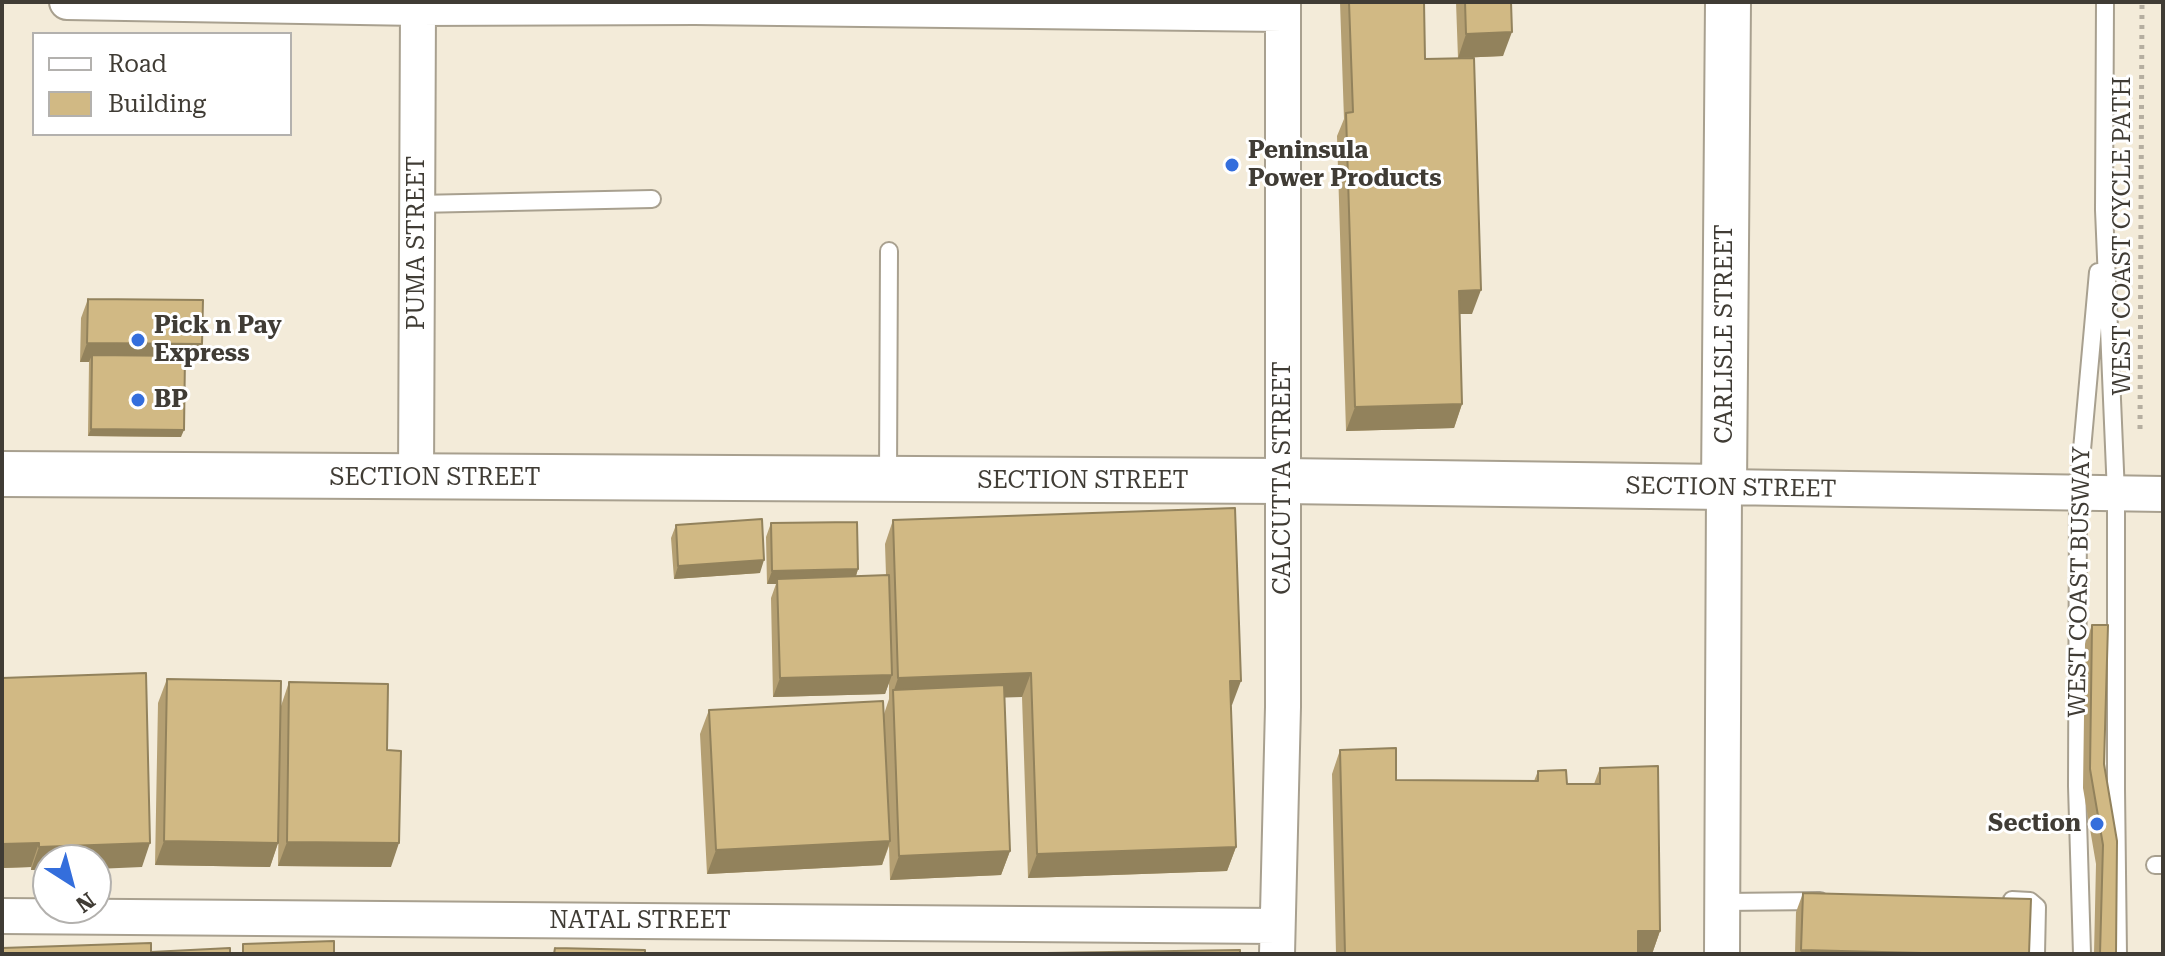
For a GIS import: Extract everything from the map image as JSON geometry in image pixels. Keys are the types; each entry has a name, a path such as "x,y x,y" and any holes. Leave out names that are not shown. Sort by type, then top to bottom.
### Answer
{"street":[{"path":"67,2 418,8 771,5 1282,8"},
{"name":"CARLISLE STREET","path":"1722,954 1728,2"},
{"name":"PUMA STREET","path":"416,478 418,8"},
{"name":"CALCUTTA STREET","path":"1277,940 1283,707 1282,8"},
{"name":"SECTION STREET","path":"2,474 1283,481 2163,494"},
{"name":"NATAL STREET","path":"2,916 1277,940"}],"lane":[{"name":"WEST COAST BUSWAY","path":"2105,2 2104,210 2116,494 2118,954"},
{"path":"417,204 652,199"},
{"name":"WEST COAST BUSWAY","path":"2082,954 2077,786 2078,494 2104,210"},
{"path":"888,480 889,251"},
{"path":"1989,900 2030,901 2037,907 2036,954"},
{"path":"1722,902 1832,901"}],"path":[{"name":"WEST COAST CYCLE PATH","path":"2140,439 2142,2"}],"building":[{"path":"1349,2 1424,2 1425,59 1474,58 1481,290 1459,291 1462,404 1355,407 1346,113 1353,112"},
{"path":"1465,2 1511,2 1512,32 1466,34"},
{"path":"88,299 203,300 202,344 87,343"},
{"path":"92,355 185,356 184,430 91,429"},
{"path":"1235,508 1241,681 1230,681 1236,847 1037,854 1031,673 898,678 893,520"},
{"path":"762,519 764,560 678,566 676,525"},
{"path":"857,522 858,569 772,571 771,523"},
{"path":"889,575 892,675 780,678 777,579"},
{"path":"2092,625 2108,625 2104,764 2117,841 2116,954 2100,954 2103,845 2090,769"},
{"path":"146,673 150,843 2,844 2,678"},
{"path":"167,679 281,681 278,843 164,841"},
{"path":"289,682 388,684 387,750 401,751 399,843 287,842"},
{"path":"1004,685 1010,851 899,856 893,690"},
{"path":"883,701 890,841 716,850 709,710"},
{"path":"1396,748 1396,780 1538,781 1538,771 1566,770 1567,784 1600,784 1600,768 1658,766 1660,931 1638,931 1638,954 1345,954 1340,750"},
{"path":"1803,893 2031,899 2029,954 1801,950"},
{"path":"334,941 334,954 243,954 243,944"},
{"path":"151,943 151,952 230,948 230,954 2,954 2,948"},
{"path":"555,948 645,950 645,954 554,954"},
{"path":"1240,950 1240,954 1046,953"},
{"path":"1015,953 1015,954 865,954"}],"place":[{"name":"Peninsula Power Products","path":"1232,165"},
{"name":"Pick n Pay Express","path":"138,340"},
{"name":"BP","path":"138,400"},
{"name":"Section","path":"2097,824"}]}
